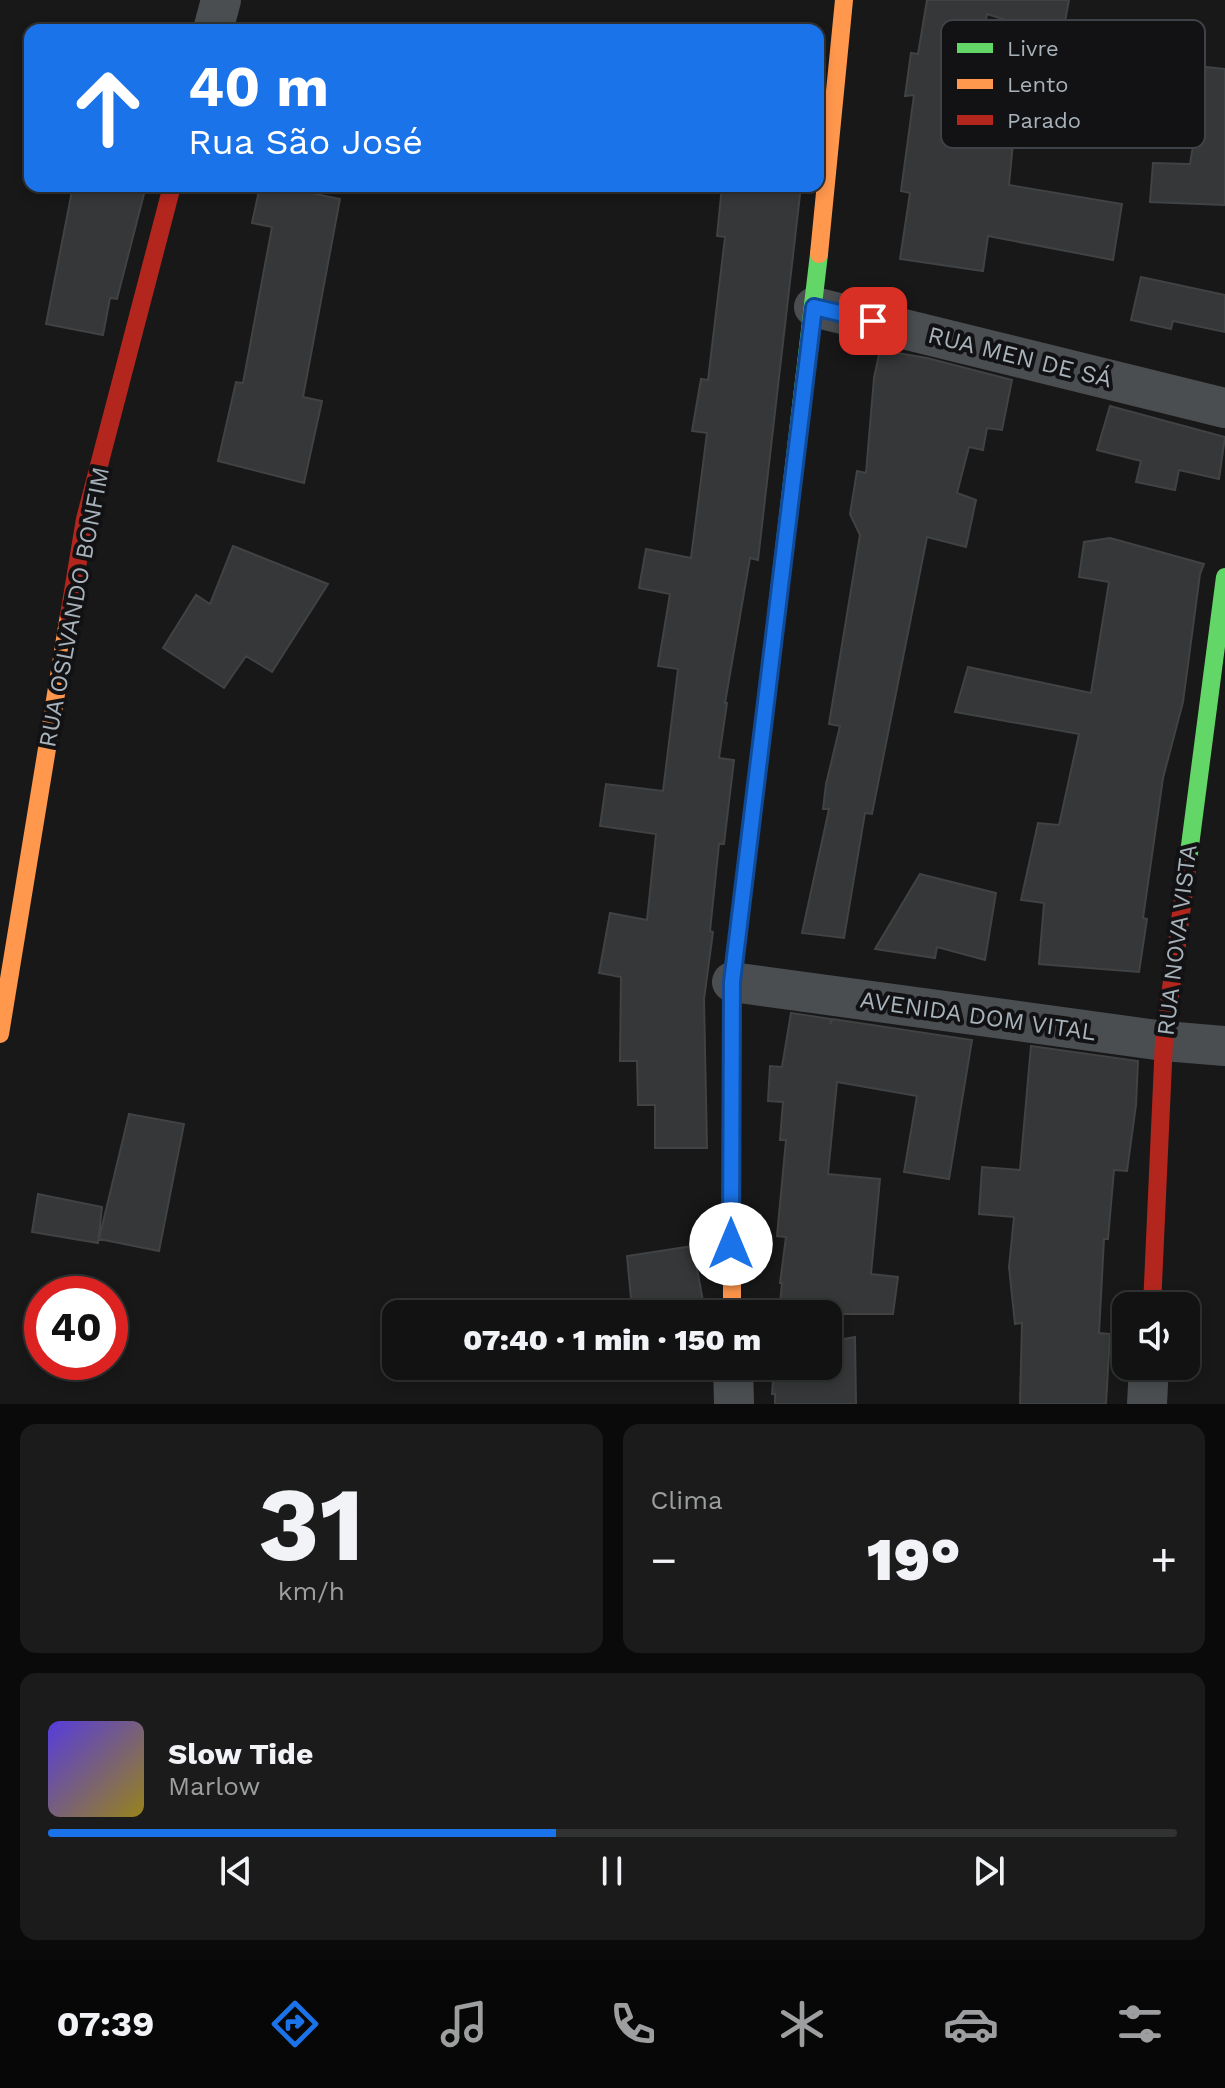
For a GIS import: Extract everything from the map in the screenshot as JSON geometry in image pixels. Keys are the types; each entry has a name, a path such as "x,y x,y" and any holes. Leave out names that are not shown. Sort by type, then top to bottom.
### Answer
{"street":[{"path":"215,24 221,0"},
{"path":"732,1300 732,982 814,307 844,0"},
{"name":"RUA OSLVANDO BONFIM","path":"0,1034 85,519 170,192"},
{"name":"RUA MEN DE SÁ","path":"814,307 1225,408"},
{"name":"RUA NOVA VISTA","path":"1153,1292 1164,1041 1225,577"},
{"name":"AVENIDA DOM VITAL","path":"732,982 1164,1041 1225,1046"},
{"path":"733,1380 734,1404"},
{"path":"1147,1404 1148,1380"}],"building":[{"path":"927,0 1069,0 1065,20 1006,20 987,14 986,20 941,20 941,148 1012,148 1009,185 1122,204 1113,260 988,236 983,271 900,259 910,193 901,191 914,95 905,96 911,53 918,54"},
{"path":"1206,67 1225,69 1225,205 1150,202 1153,163 1190,164 1193,148 1205,148"},
{"path":"72,192 144,192 117,299 110,298 103,335 46,324"},
{"path":"259,192 306,192 340,199 303,397 322,401 304,483 218,461 236,382 243,383 272,227 252,223"},
{"path":"721,192 800,192 758,560 750,558 725,703 719,758 734,760 724,844 719,844 710,931 713,932 704,999 707,1148 655,1148 655,1105 638,1105 637,1061 620,1061 621,977 599,973 610,913 647,920 656,834 600,826 606,784 663,791 678,669 658,666 670,594 639,588 646,549 691,558 707,433 692,431 701,379 708,380 725,237 717,236"},
{"path":"1141,277 1225,295 1225,332 1173,321 1171,329 1131,320"},
{"path":"880,350 927,358 1012,380 1002,430 987,428 983,450 969,447 957,493 976,500 966,547 927,537 872,814 865,813 844,938 802,933 829,809 823,809 826,784 840,726 829,724 860,535 850,514 857,471 866,473 874,378"},
{"path":"1110,406 1225,437 1219,479 1179,470 1175,490 1136,482 1141,461 1097,450"},
{"path":"1110,538 1204,564 1200,574 1183,702 1163,778 1143,918 1147,919 1139,972 1039,964 1044,903 1021,900 1038,823 1059,825 1079,734 955,712 968,667 1091,693 1109,582 1079,577 1084,542"},
{"path":"233,546 328,584 272,672 246,656 224,688 163,648 196,595 210,604"},
{"path":"920,874 996,893 985,960 937,947 935,958 875,949"},
{"path":"791,1013 831,1019 830,1024 833,1019 972,1040 949,1179 904,1172 917,1096 837,1082 828,1174 880,1179 871,1274 898,1277 893,1314 842,1314 842,1300 780,1300 786,1237 777,1236 786,1140 780,1140 783,1102 768,1101 770,1066 782,1067"},
{"path":"1031,1046 1138,1061 1127,1171 1114,1170 1108,1239 1104,1239 1099,1333 1110,1334 1106,1404 1020,1404 1022,1323 1015,1324 1009,1267 1014,1217 979,1214 982,1167 1020,1170"},
{"path":"129,1114 184,1124 159,1251 99,1239"},
{"path":"38,1194 102,1207 98,1243 32,1232"},
{"path":"693,1246 703,1300 632,1300 627,1256"},
{"path":"855,1337 856,1404 775,1404 773,1380 842,1380 842,1339"}],"traffic: fast":[{"path":"759,761 819,254"},
{"path":"1188,861 1225,577"}],"traffic: slow":[{"path":"819,254 844,0"},
{"path":"0,1034 69,615"},
{"path":"732,1300 732,982 759,761"}],"traffic: jam":[{"path":"69,615 85,519 170,192"},
{"path":"1153,1292 1164,1041 1188,861"}],"route":[{"path":"731,1244 732,982 814,307 873,321"}]}
